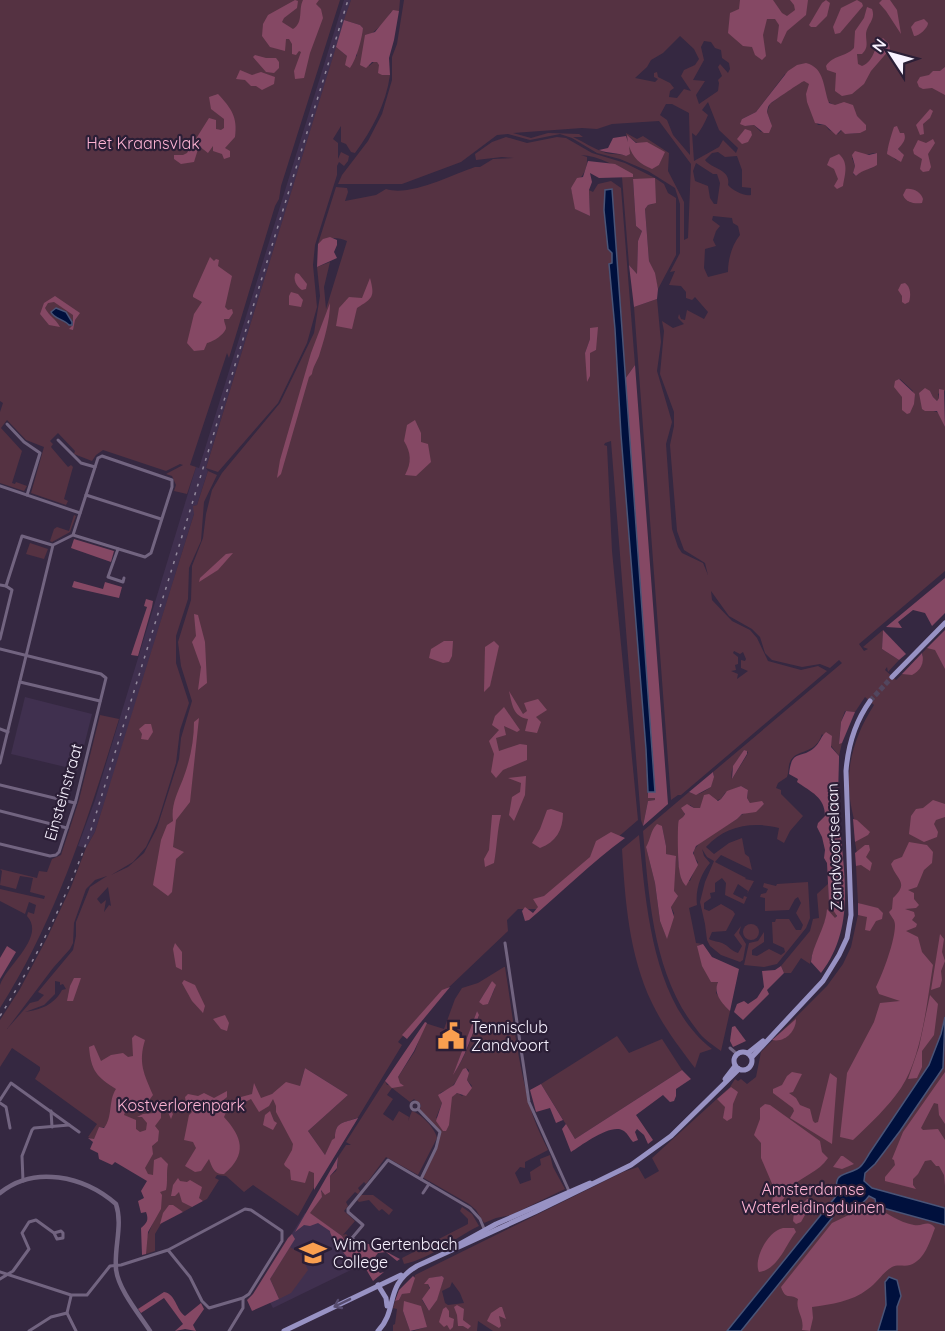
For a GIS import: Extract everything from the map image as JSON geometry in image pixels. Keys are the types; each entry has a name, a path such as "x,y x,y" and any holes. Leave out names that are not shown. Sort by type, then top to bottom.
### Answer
{"main road":[{"path":"892,677 945,623"},
{"name":"Zandvoortselaan","path":"750,1055 823,981 846,939 851,915 846,771 855,728 870,701"},
{"path":"741,1052 750,1055 753,1064 750,1068 746,1070 737,1068 734,1061 737,1054 741,1052"},
{"path":"284,1331 403,1275 452,1250 465,1240 600,1181 631,1165 659,1146 711,1097 737,1068"},
{"path":"0,1193 23,1181 54,1176 74,1181 109,1198 116,1204 119,1215 116,1265 121,1284 150,1331"},
{"path":"378,1331 387,1316 394,1288 403,1275"},
{"path":"378,1286 386,1299 387,1316"}],"street":[{"path":"7,424 24,442 40,453 27,495"},
{"path":"58,440 81,463 95,467"},
{"path":"6,586 22,536 53,545 73,535 145,557 151,553 172,487 172,480 100,457 73,535"},
{"path":"0,486 80,513"},
{"path":"86,495 161,519"},
{"path":"0,764 53,545"},
{"path":"118,549 108,577 123,582 124,578"},
{"path":"0,585 12,590 0,639"},
{"path":"0,649 26,656"},
{"name":"Einsteinstraat","path":"0,844 54,856 59,852 75,803 106,678 105,675 26,656"},
{"path":"20,682 100,701"},
{"path":"0,729 8,732"},
{"path":"0,785 75,803"},
{"path":"0,811 68,828"},
{"path":"505,944 530,1102 570,1194"},
{"path":"730,1048 737,1054"},
{"path":"10,1128 6,1107 0,1102 11,1083 79,1132"},
{"path":"418,1109 440,1132 436,1148 420,1179"},
{"path":"51,1111 52,1127"},
{"path":"23,1181 22,1156 30,1132 34,1128 69,1125"},
{"path":"354,1240 352,1238 363,1225 348,1212 348,1209 388,1160 470,1208 480,1219 486,1232"},
{"path":"423,1193 429,1184"},
{"path":"0,1272 71,1295 87,1295 110,1266 122,1265 168,1250 247,1209 278,1229 283,1235 252,1290 243,1299 209,1308 202,1301 190,1276 168,1250"},
{"path":"0,1279 13,1271 29,1249 22,1233 29,1222 36,1220 54,1233"},
{"path":"71,1295 67,1313 76,1331"},
{"path":"229,1331 244,1306 243,1299"},
{"path":"29,1331 51,1317 67,1313"}],"shaded area":[{"path":"295,0 298,1 297,8 282,22 293,29 296,26 300,19 303,0 319,0 316,4 321,9 323,18 310,53 304,78 295,79 294,71 301,52 299,51 296,55 292,54 292,44 289,39 286,39 285,51 270,47 262,36 263,24 268,15"},
{"path":"344,0 351,0 206,468 208,471 197,505 194,506 194,514 116,767 95,832 86,848 78,846 95,800 196,467 199,468"},
{"path":"740,0 773,0 787,16 795,10 790,0 808,0 806,15 787,31 781,44 777,41 779,25 775,19 767,19 763,35 766,56 762,60 755,55 752,47 743,46 728,33 730,13 739,9"},
{"path":"826,0 830,3 827,16 816,27 811,27 809,25"},
{"path":"857,0 863,6 840,33 835,34 833,27 841,8"},
{"path":"882,0 890,0 897,10 901,34 879,3"},
{"path":"867,7 872,9 873,16 866,34 866,49 862,54 857,54 858,64 862,66 869,61 883,38 889,44 890,49 871,71 864,84 852,94 842,96 835,91 836,73 827,70 826,66 832,60 854,48 855,31 864,18"},
{"path":"393,10 399,11 389,58 390,75 382,75 378,73 377,62 372,62 366,68 360,65 365,35 375,32"},
{"path":"924,19 928,23 927,27 914,36 911,27 915,22"},
{"path":"344,20 363,28 350,68 345,65 347,56 336,47"},
{"path":"255,55 276,58 279,68 274,73 266,72 253,57"},
{"path":"806,63 812,65 820,74 829,103 835,105 844,102 853,105 857,116 866,125 866,130 860,133 845,134 841,130 836,135 825,125 815,123 807,102 806,94 809,84 804,81 769,105 767,112 772,126 769,133 764,133 754,125 740,124 742,119 756,112 788,71 797,65"},
{"path":"945,67 945,95 932,88 919,87 917,82 920,77 929,75 933,71 940,71"},
{"path":"240,70 252,75 261,72 275,77 274,84 262,90 251,86 245,80 236,79"},
{"path":"218,94 230,108 234,118 235,137 225,148 230,151 230,157 224,159 222,154 213,151 213,146 208,153 199,146 194,162 181,164 174,159 174,155 187,153 209,118 216,120 216,129 224,128 224,119 211,109 209,97"},
{"path":"930,109 933,111 930,118 923,124 924,134 920,135 916,125"},
{"path":"897,126 900,133 905,135 904,142 898,149 904,155 901,162 887,154 893,129"},
{"path":"745,129 751,131 752,135 748,142 742,144 737,139"},
{"path":"627,135 636,143 647,142 665,152 659,165 652,169 644,165 635,157 629,146 630,154 626,156 599,150 608,148 613,138 626,136 628,142"},
{"path":"933,139 935,143 928,154 931,167 929,171 923,172 920,169 922,159 914,154 913,150 918,140 926,143"},
{"path":"855,151 869,155 877,153 877,165 856,176 853,173 855,166 852,155"},
{"path":"839,154 846,169 843,186 837,189 834,186 838,179 834,169 827,165 830,158"},
{"path":"588,161 615,164 633,174 633,177 599,178 590,173 592,182 589,190 590,216 575,209 571,188 577,178 583,177"},
{"path":"655,178 656,203 648,205 645,209 649,261 655,273 657,299 634,307 629,265 637,274 638,241 642,231 636,226 633,179"},
{"path":"906,189 919,192 923,199 922,203 906,200 903,195"},
{"path":"330,237 337,240 334,252 337,258 317,267 318,244"},
{"path":"210,257 214,261 219,260 218,266 232,276 225,307 228,310 232,309 233,313 229,319 224,319 226,328 221,335 207,343 204,350 194,351 187,343 194,314 202,302 193,295"},
{"path":"296,273 307,284 306,289 302,290 297,285"},
{"path":"370,278 371,296 357,308 352,329 336,326 339,308 349,297 362,298"},
{"path":"905,283 910,294 909,302 905,304 898,290 901,284"},
{"path":"291,292 298,294 303,300 301,307 289,305"},
{"path":"55,296 80,313 75,320 73,330 69,329 73,325 73,315 54,302 48,303 45,308 60,327 49,325 40,314 44,303"},
{"path":"330,303 321,350 309,377 281,474 277,478 280,460 311,353"},
{"path":"598,327 596,350 590,353 590,376 587,382 585,353 590,339 590,328"},
{"path":"635,365 668,804 643,826 648,801 655,800 655,798 648,798 648,792 655,791 625,379"},
{"path":"899,379 915,394 914,404 910,413 907,414 902,410 902,397 894,387 895,381"},
{"path":"925,388 937,401 939,389 944,390 945,427 937,411 922,409 919,393"},
{"path":"415,420 421,433 421,442 428,444 431,462 416,476 405,475 410,458 404,441 407,425"},
{"path":"74,539 114,551 111,562 71,548"},
{"path":"233,553 218,570 199,582 200,578 226,554"},
{"path":"945,578 945,613 932,626 925,613 913,610 898,622 902,628 886,627"},
{"path":"74,581 103,589 105,582 122,587 119,598 72,587"},
{"path":"146,599 153,601 152,607 138,656 131,655 147,607 144,606"},
{"path":"194,614 198,615 205,642 207,683 198,690 201,667 192,642 196,636"},
{"path":"883,630 906,654 899,660 882,649"},
{"path":"945,630 945,669 935,650 927,648"},
{"path":"444,641 453,641 452,656 449,662 443,663 429,658 431,649"},
{"path":"494,641 499,646 490,686 484,692 485,647"},
{"path":"922,653 922,663 917,671 912,675 902,674"},
{"path":"509,691 523,714 527,711 524,703 538,699 547,710 536,717 541,722 537,733 525,731 528,719 516,713"},
{"path":"25,697 92,714 78,770 11,754"},
{"path":"504,707 520,730 517,732 504,726 506,735 496,738 499,751 520,744 527,745 527,760 503,770 496,778 491,772 494,754 489,741 499,730 492,725 495,716"},
{"path":"846,711 855,712 842,743 839,744 841,722"},
{"path":"199,718 190,802 176,820 173,847 184,852 176,859 172,892 168,896 153,885 161,840 167,825 173,821 174,805 191,751 194,722"},
{"path":"145,724 151,724 153,732 148,740 141,739 142,734 139,729"},
{"path":"826,732 832,736 831,747 839,756 838,808 845,897 840,936 821,973 811,962 812,956 827,909 835,918 837,916 829,904 825,850 817,827 825,816 824,809 816,796 797,782 798,779 789,774 792,761 814,748"},
{"path":"744,750 747,754 732,779 733,766"},
{"path":"713,772 711,787 696,795 689,792"},
{"path":"526,776 525,795 514,821 509,815 512,797 520,792 521,783 508,778"},
{"path":"741,786 748,790 747,798 750,803 762,801 764,804 756,812 742,814 696,846 693,853 698,865 686,886 681,878 679,865 678,822 685,814 681,808 687,804 700,808 704,795 709,794 718,801 727,791"},
{"path":"933,800 945,804 945,817 936,820 934,824 938,832 937,837 924,842 909,834 911,816 916,809 923,808"},
{"path":"547,810 563,813 562,825 558,835 540,848 532,843"},
{"path":"492,815 501,815 494,863 485,867 484,859 489,850"},
{"path":"853,819 870,832 855,842"},
{"path":"657,824 662,826 666,854 676,856 674,891 678,896 671,907 674,917 667,939 660,921 655,883 646,847"},
{"path":"611,832 625,838 525,921 522,911 525,907 533,913 538,907 533,899 544,896 590,857 596,841"},
{"path":"909,842 927,845 933,852 932,863 924,870 917,887 908,890 914,893 914,899 919,905 916,908 905,909 914,912 915,916 912,920 917,924 916,927 906,931 918,937 922,952 933,965 926,1012 919,1045 901,1088 885,1109 853,1140 840,1137 847,1073 874,1022 880,1003 900,1001 879,994 876,987 893,939 895,925 889,912 892,909 893,898 901,888 891,864 902,857"},
{"path":"865,845 869,845 870,850 866,857 872,863 870,871 861,865 856,866 855,853"},
{"path":"858,903 878,908 883,913 882,919 876,921 870,931 865,930 867,917 858,915"},
{"path":"940,934 944,939 942,952 945,961 941,971 942,980 940,987 931,990"},
{"path":"175,943 182,952 182,970 176,967 173,949"},
{"path":"703,944 712,957 739,969 730,1011 717,994 718,982 711,982 702,966 697,946"},
{"path":"7,946 16,952 0,979 0,958"},
{"path":"781,966 784,973 767,990 769,994 743,1020 734,1012 737,1004 744,1001 748,1004 757,998 764,987 762,971 775,970"},
{"path":"74,978 81,978 73,1001 67,1001 70,986"},
{"path":"184,980 195,985 205,1006 203,1013 192,1001 182,983"},
{"path":"492,981 496,985 488,1004 483,1005 479,1002"},
{"path":"450,987 407,1039 402,1035 442,990"},
{"path":"930,995 938,1004 934,1035 922,1051 922,1067 917,1078 908,1079 919,1047"},
{"path":"477,1011 479,1015 471,1038 453,1075"},
{"path":"225,1015 229,1023 227,1031 221,1029 213,1019"},
{"path":"796,1019 789,1035 781,1040 772,1040"},
{"path":"425,1022 427,1023 414,1051 398,1077 404,1086 392,1088 385,1081"},
{"path":"735,1026 746,1041 733,1047 730,1041 732,1027"},
{"path":"135,1035 145,1040 142,1062 153,1095 150,1099 150,1107 138,1112 129,1101 124,1115 136,1120 136,1129 140,1132 146,1130 147,1123 142,1117 137,1117 154,1113 157,1109 157,1100 162,1100 173,1114 171,1119 168,1112 161,1110 161,1118 155,1126 159,1131 158,1141 152,1146 153,1154 145,1168 148,1174 153,1175 154,1160 161,1157 168,1164 166,1190 160,1192 162,1195 161,1209 148,1232 146,1254 142,1255 141,1228 146,1223 147,1217 146,1212 141,1213 138,1201 144,1198 141,1191 147,1181 115,1162 112,1165 99,1159 98,1153 90,1149 93,1142 88,1138 94,1139 99,1127 104,1128 107,1124 116,1089 104,1081 93,1068 89,1047 94,1045 101,1061 111,1055 123,1053 128,1057 133,1056 132,1038"},
{"path":"305,1068 348,1095 308,1131 325,1155 335,1138 337,1128 345,1122 358,1118 314,1190 314,1173 309,1171 305,1183 291,1180 290,1170 284,1164 293,1144 276,1112 273,1099 269,1106 259,1112 251,1099 245,1102 239,1111 236,1108 241,1097 252,1094 254,1083 261,1098 272,1094 286,1082 300,1086"},
{"path":"466,1068 469,1073 467,1080 472,1088 466,1096 457,1093 452,1097 449,1125 446,1131 443,1131 436,1121 442,1103 438,1095 454,1085 463,1069"},
{"path":"682,1070 691,1079 676,1089 674,1101 670,1102 663,1095 636,1115 653,1140 648,1144 644,1135 637,1129 635,1132 638,1140 633,1142 624,1131 619,1129 605,1132 571,1152 562,1129 566,1124 575,1139"},
{"path":"792,1072 802,1074 793,1092 789,1093 800,1105 810,1109 815,1123 818,1122 830,1073 837,1078 832,1144 790,1118 794,1111 793,1108 773,1093 773,1089 782,1085"},
{"path":"945,1072 945,1124 939,1115 938,1104 934,1103 921,1128 923,1130 938,1129 945,1140 945,1186 944,1175 939,1166 931,1160 925,1161 913,1179 916,1189 885,1181 885,1177 895,1165 892,1159 903,1132"},
{"path":"541,1084 563,1120 556,1123 550,1108 536,1112 530,1090"},
{"path":"731,1087 738,1092 733,1104 732,1118 727,1121 723,1118 725,1107 717,1099"},
{"path":"227,1091 227,1097 221,1102 228,1108 224,1117 235,1132 240,1146 237,1159 224,1174 212,1168 209,1159 201,1171 195,1172 185,1166 196,1148 193,1142 184,1140 189,1115 192,1112 185,1097 188,1094 198,1096 204,1093 214,1098"},
{"path":"765,1104 770,1105 820,1141 822,1152 828,1158 820,1167 790,1188 773,1186 761,1158 761,1143 754,1135 760,1119 760,1108"},
{"path":"270,1111 277,1123 273,1130 263,1125 265,1115"},
{"path":"841,1156 854,1164 842,1169 833,1167"},
{"path":"338,1157 337,1168 330,1176 330,1192 325,1195 321,1190 322,1197 310,1213 342,1236 353,1252 365,1243 379,1248 400,1259 397,1261 386,1252 378,1253 373,1267 380,1273 384,1272 373,1281 363,1264 355,1266 336,1243 330,1231 318,1223 310,1226 304,1225 295,1232"},
{"path":"178,1178 180,1181 190,1180 202,1187 199,1198 203,1201 192,1207 182,1202 179,1192 171,1196 173,1185"},
{"path":"782,1189 788,1193 781,1202 775,1204 772,1201 773,1197"},
{"path":"807,1199 810,1199 810,1206 801,1222 796,1224 793,1221 794,1213"},
{"path":"169,1205 183,1212 160,1224 163,1213"},
{"path":"875,1208 908,1224 932,1225 935,1228 926,1249 915,1263 892,1267 871,1287 855,1297 812,1307 813,1318 810,1331 802,1330 798,1299 786,1295 781,1287 832,1223 859,1210 867,1213"},
{"name":"Wim Gertenbach College","path":"305,1213 340,1237 355,1268 273,1308 260,1284"},
{"path":"783,1228 794,1228 796,1232 776,1262 766,1270 759,1272 758,1260 763,1246 772,1234"},
{"path":"292,1234 295,1239 270,1279 279,1299 252,1311 247,1300"},
{"path":"413,1276 415,1278 410,1293 402,1294 399,1300 395,1301 399,1290"},
{"path":"442,1276 444,1278 437,1300 429,1311 422,1299 430,1288 428,1284 424,1284 429,1278"},
{"path":"164,1292 174,1299 185,1316 201,1303 204,1309 193,1325 196,1331 185,1329 175,1331 183,1324 164,1298 141,1313 138,1309"},
{"path":"404,1301 421,1306 427,1327 410,1331 403,1311"},
{"path":"457,1305 464,1309 463,1320 471,1326 468,1329 458,1326 454,1307"},
{"path":"446,1307 449,1317 454,1319 450,1330 447,1325 444,1327 439,1322 443,1309"},
{"path":"500,1307 506,1319 499,1316 501,1326 499,1328 487,1321 491,1313"}],"green space":[{"name":"Het Kraansvlak","path":"0,0 340,0 229,358 227,353 190,465 196,467 187,494 174,491 176,485 172,476 166,474 183,465 180,464 166,471 103,450 92,461 74,454 75,451 58,433 50,441 53,444 51,447 68,467 71,465 73,467 64,499 68,501 66,505 31,493 44,447 26,440 7,420 1,428 22,451 12,483 27,486 24,491 0,483 0,412 3,403 0,401"},
{"path":"351,0 400,0 399,11 391,12 385,22 370,35 369,66 375,61 379,63 382,75 390,75 385,96 372,126 355,153 341,142 341,126 333,139 338,143 338,159 341,152 349,156 344,166 339,162 337,166 337,175 315,245 313,265 317,307 307,343 278,403 218,472 206,468 336,47 348,59 357,56 357,47 363,28 344,20"},
{"name":"Amsterdamse Waterleidingduinen","path":"404,0 945,0 945,392 944,390 938,394 937,401 930,391 931,410 939,413 945,427 945,571 859,644 864,651 868,649 863,647 883,630 882,649 899,660 888,672 887,667 885,670 896,680 902,674 907,674 927,648 932,648 945,636 945,1331 493,1331 478,1321 477,1331 413,1331 426,1327 403,1311 410,1331 393,1331 397,1309 393,1308 395,1301 399,1300 402,1294 410,1292 415,1275 623,1172 638,1167 645,1179 659,1171 652,1158 730,1087 735,1079 738,1081 741,1079 747,1084 756,1077 761,1052 827,986 843,964 851,947 858,915 861,915 856,866 859,865 855,842 858,840 850,799 849,774 857,738 874,705 865,697 855,712 845,711 841,722 839,743 842,743 839,756 822,734 815,746 797,755 789,764 787,777 778,783 776,788 781,790 781,794 803,816 790,831 784,843 777,839 779,828 749,825 722,834 706,847 714,854 729,843 742,838 745,854 749,857 752,870 721,855 715,862 745,879 754,881 747,894 748,891 738,884 733,894 743,899 744,896 747,897 744,904 725,895 726,883 722,878 715,883 715,892 710,893 711,898 704,903 704,909 709,911 721,904 735,914 726,931 712,932 709,939 722,943 738,953 742,946 734,935 741,926 739,933 746,944 743,960 740,962 721,955 710,946 707,940 700,902 714,861 707,857 702,849 710,863 699,882 697,905 689,908 696,943 703,944 698,945 718,983 716,993 730,1011 721,1051 699,1033 682,1008 662,961 651,909 643,831 689,792 698,794 711,787 713,772 842,663 839,660 830,668 820,664 802,667 772,660 765,653 760,637 752,629 729,616 711,591 712,600 732,621 750,630 757,638 768,661 801,670 818,666 827,671 681,795 671,800 634,307 657,299 661,342 657,371 672,422 666,444 672,529 682,553 703,563 708,575 705,563 684,550 677,531 670,445 674,412 660,374 664,331 662,321 673,328 684,324 678,318 679,314 681,319 685,320 687,310 704,319 708,312 695,297 692,300 686,298 686,292 681,286 669,285 675,271 670,272 680,253 680,204 675,188 648,171 620,159 597,153 572,138 560,134 530,140 508,134 497,135 461,162 402,184 338,184 342,175 368,141 382,114 392,80 392,57 397,44","holes":["680,36 694,49 699,59 695,65 684,70 681,76 691,91 684,89 677,98 669,97 670,91 674,88 670,83 658,77 657,72 654,73 654,77 658,79 655,82 635,78 651,60 663,53","704,41 711,42 715,48 721,50 722,58 729,63 730,69 728,73 720,64 718,67 722,76 718,80 718,91 699,104 696,95 705,81 693,80 704,60 701,47","785,74 798,83 770,104 767,112 771,123 761,132 754,125 745,126 742,119 756,112","708,102 719,130 738,148 736,153 723,140 719,147 694,161 692,133 696,136 708,115 702,110","829,102 860,133 845,134 842,130 838,134 829,130 825,125 818,125 814,116","666,104 672,104 689,113 690,155 673,135 667,120 660,115","659,121 691,164 688,238 684,240 684,202 668,171 669,153 643,136 637,139 626,133 628,143 626,156 597,150 573,137 583,137 579,134 548,133 531,138 513,133 597,129 612,124","628,136 662,157 659,165 650,168 638,160","892,141 900,146 898,149 902,153 896,160 887,151","718,152 725,157 737,156 742,170 742,187 751,188 751,195 732,189 724,173 705,160 712,153","877,153 872,168 862,170 856,176 853,174 855,166 852,158","696,163 713,174 717,174 720,183 717,204 714,204 710,198 708,186 695,181 693,171","713,216 732,218 733,223 738,226 740,235 731,252 728,272 708,277 704,268 705,249 716,246 713,240 720,226 712,220","900,379 913,391 902,407 903,397 897,380","734,651 740,654 743,652 746,659 741,660 741,668 748,671 737,679 738,674 731,671 736,670 735,665 738,664 738,657 733,653","744,750 748,752 732,779 735,764","741,786 748,790 747,798 750,803 764,804 701,841 694,850 694,857 698,862 690,881 682,881 678,862 679,820 685,816 684,812 690,805 700,808 703,804 721,799 725,793","662,826 666,854 676,857 671,907 674,913 667,938 660,921 655,883 646,847","442,1276 444,1278 436,1301 429,1311 422,1300 430,1290 428,1284 431,1278","452,1282 464,1303 448,1305 445,1303 442,1291 450,1287"]},
{"name":"Kostverlorenpark","path":"506,137 527,143 557,137 566,138 592,153 625,163 655,178 664,184 668,193 676,198 676,255 658,289 649,261 645,209 648,205 653,204 655,179 633,180 636,226 642,231 638,241 637,274 629,265 622,177 633,177 608,162 581,155 587,157 585,171 571,188 576,209 590,216 589,190 593,192 598,184 611,181 621,188 635,365 625,379 616,238 604,210 608,249 612,253 613,263 609,265 648,797 655,798 655,800 648,801 643,826 611,441 604,445 607,446 612,551 638,820 582,868 540,909 518,909 507,920 508,931 446,990 398,1042 402,1045 351,1129 357,1118 338,1126 335,1138 325,1155 308,1131 348,1095 305,1068 300,1086 272,1094 330,1162 298,1216 253,1185 244,1192 226,1176 217,1175 215,1178 219,1180 207,1199 203,1201 198,1198 189,1205 192,1207 183,1212 177,1209 163,1215 155,1234 155,1251 146,1254 146,1239 155,1218 149,1177 105,1127 99,1128 94,1140 88,1137 97,1124 35,1079 40,1067 12,1048 0,1067 0,1020 20,989 47,938 95,832 194,514 193,506 197,505 208,471 217,475 204,502 201,541 189,568 188,599 176,636 176,663 189,703 180,730 176,763 158,821 146,847 133,862 111,875 128,867 144,853 157,828 179,759 181,738 192,701 181,666 178,642 191,600 192,566 203,538 212,490 222,473 280,403 314,333 320,296 317,267 330,262 324,287 326,309 347,241 332,238 318,244 336,187 347,188 345,201 376,195 386,189 396,191 418,188 480,167 493,159 514,158 502,157 476,160 475,154 492,142","holes":["590,328 596,350 590,352 590,376 585,353 590,339","107,876 90,887 76,922 73,950 38,992 44,995 38,1001 30,1003 7,1029 70,949 73,943 74,923 86,889 95,880","108,887 111,906 109,905 104,912 106,900 101,904 97,899","55,981 60,982 60,985 63,984 66,989 62,990 51,1003 25,1012 44,1005 55,994"]},
{"path":"74,515 76,516 70,532 50,541 57,527 69,531"},
{"path":"30,543 48,549 44,559 26,554"},
{"path":"100,715 119,719 95,794 54,904 38,940 0,1008 0,985 29,942 32,924 27,916 28,912 34,914 36,905 29,902 25,914 0,901 0,889 44,899 45,896 30,892 33,878 20,876 16,889 0,885 2,871 0,869 37,878 39,871 47,872 52,859 61,855 79,800"},
{"path":"639,835 649,921 664,979 676,1006 692,1029 712,1049 700,1053 695,1068 666,1028 652,1003 633,947 622,849"},
{"path":"808,882 810,918 806,928 777,964 764,967 744,965 749,943 758,941 764,932 764,942 752,950 752,955 757,956 769,949 781,955 785,952 784,948 773,943 772,922 776,919 789,919 796,930 801,930 803,925 796,913 801,903 798,897 789,910 765,911 765,898 760,897 768,889 763,887 764,883 776,886 777,884"},
{"path":"828,884 829,904 836,918 827,910 810,964 801,958 791,973 784,973 781,966 810,931 813,919 819,918 817,894"},
{"path":"748,924 754,924 759,932 757,938 748,940 743,935 743,929"},
{"path":"505,967 523,1080 533,1116 548,1150 525,1162 525,1168 520,1167 515,1173 520,1184 531,1180 530,1172 541,1165 540,1159 550,1155 553,1167 565,1189 511,1215 484,1223 469,1204 422,1177 436,1151 440,1133 420,1109 421,1105 414,1099 410,1102 392,1088 387,1095 393,1099 383,1114 393,1121 399,1111 409,1117 408,1121 412,1111 427,1122 437,1138 418,1175 386,1157 366,1184 364,1182 358,1188 360,1191 358,1194 355,1192 346,1202 348,1206 344,1211 355,1221 343,1235 346,1234 352,1241 348,1246 342,1236 309,1213 322,1197 320,1193 329,1184 330,1176 336,1171 338,1157 346,1145 351,1145 346,1142 385,1081 387,1085 403,1086 398,1081 398,1077 415,1051 425,1023 444,1029 455,999 462,988 478,983","holes":["492,981 495,988 488,1004 479,1002","477,1011 479,1016 471,1038 454,1073","466,1068 469,1070 467,1080 472,1086 462,1096 455,1094 451,1100 450,1112 436,1118 442,1103 440,1093 451,1088"]},
{"path":"617,1036 629,1053 662,1039 682,1070 575,1139 541,1084"},
{"path":"361,1195 373,1195 393,1210 389,1215 382,1209 379,1211 369,1200 359,1202 357,1200"},
{"path":"462,1207 472,1214 479,1226 433,1253 404,1264 402,1258 468,1224 468,1219 460,1211"},
{"path":"290,1247 300,1253 308,1270 291,1293 279,1299 270,1279"}],"water":[{"path":"612,189 655,792 648,792 609,264 612,263 612,253 608,249 604,210 605,190"},
{"path":"56,308 66,312 72,325 52,314 51,312"},
{"path":"945,1017 943,1068 900,1131 875,1164 865,1173 864,1181 872,1188 945,1208 945,1225 883,1208 869,1196 863,1203 856,1206 840,1204 832,1218 741,1331 727,1331 837,1195 836,1188 840,1176 859,1168 864,1163 929,1065"},
{"path":"889,1277 897,1280 901,1296 897,1307 897,1331 878,1331 886,1305 885,1282"}],"tunnel":[{"path":"870,701 892,677"}],"railway":[{"path":"0,1016 52,924 92,827 348,0"}],"place":[{"name":"Tennisclub Zandvoort","path":"451,1036"},
{"name":"Wim Gertenbach College","path":"313,1253"}]}
